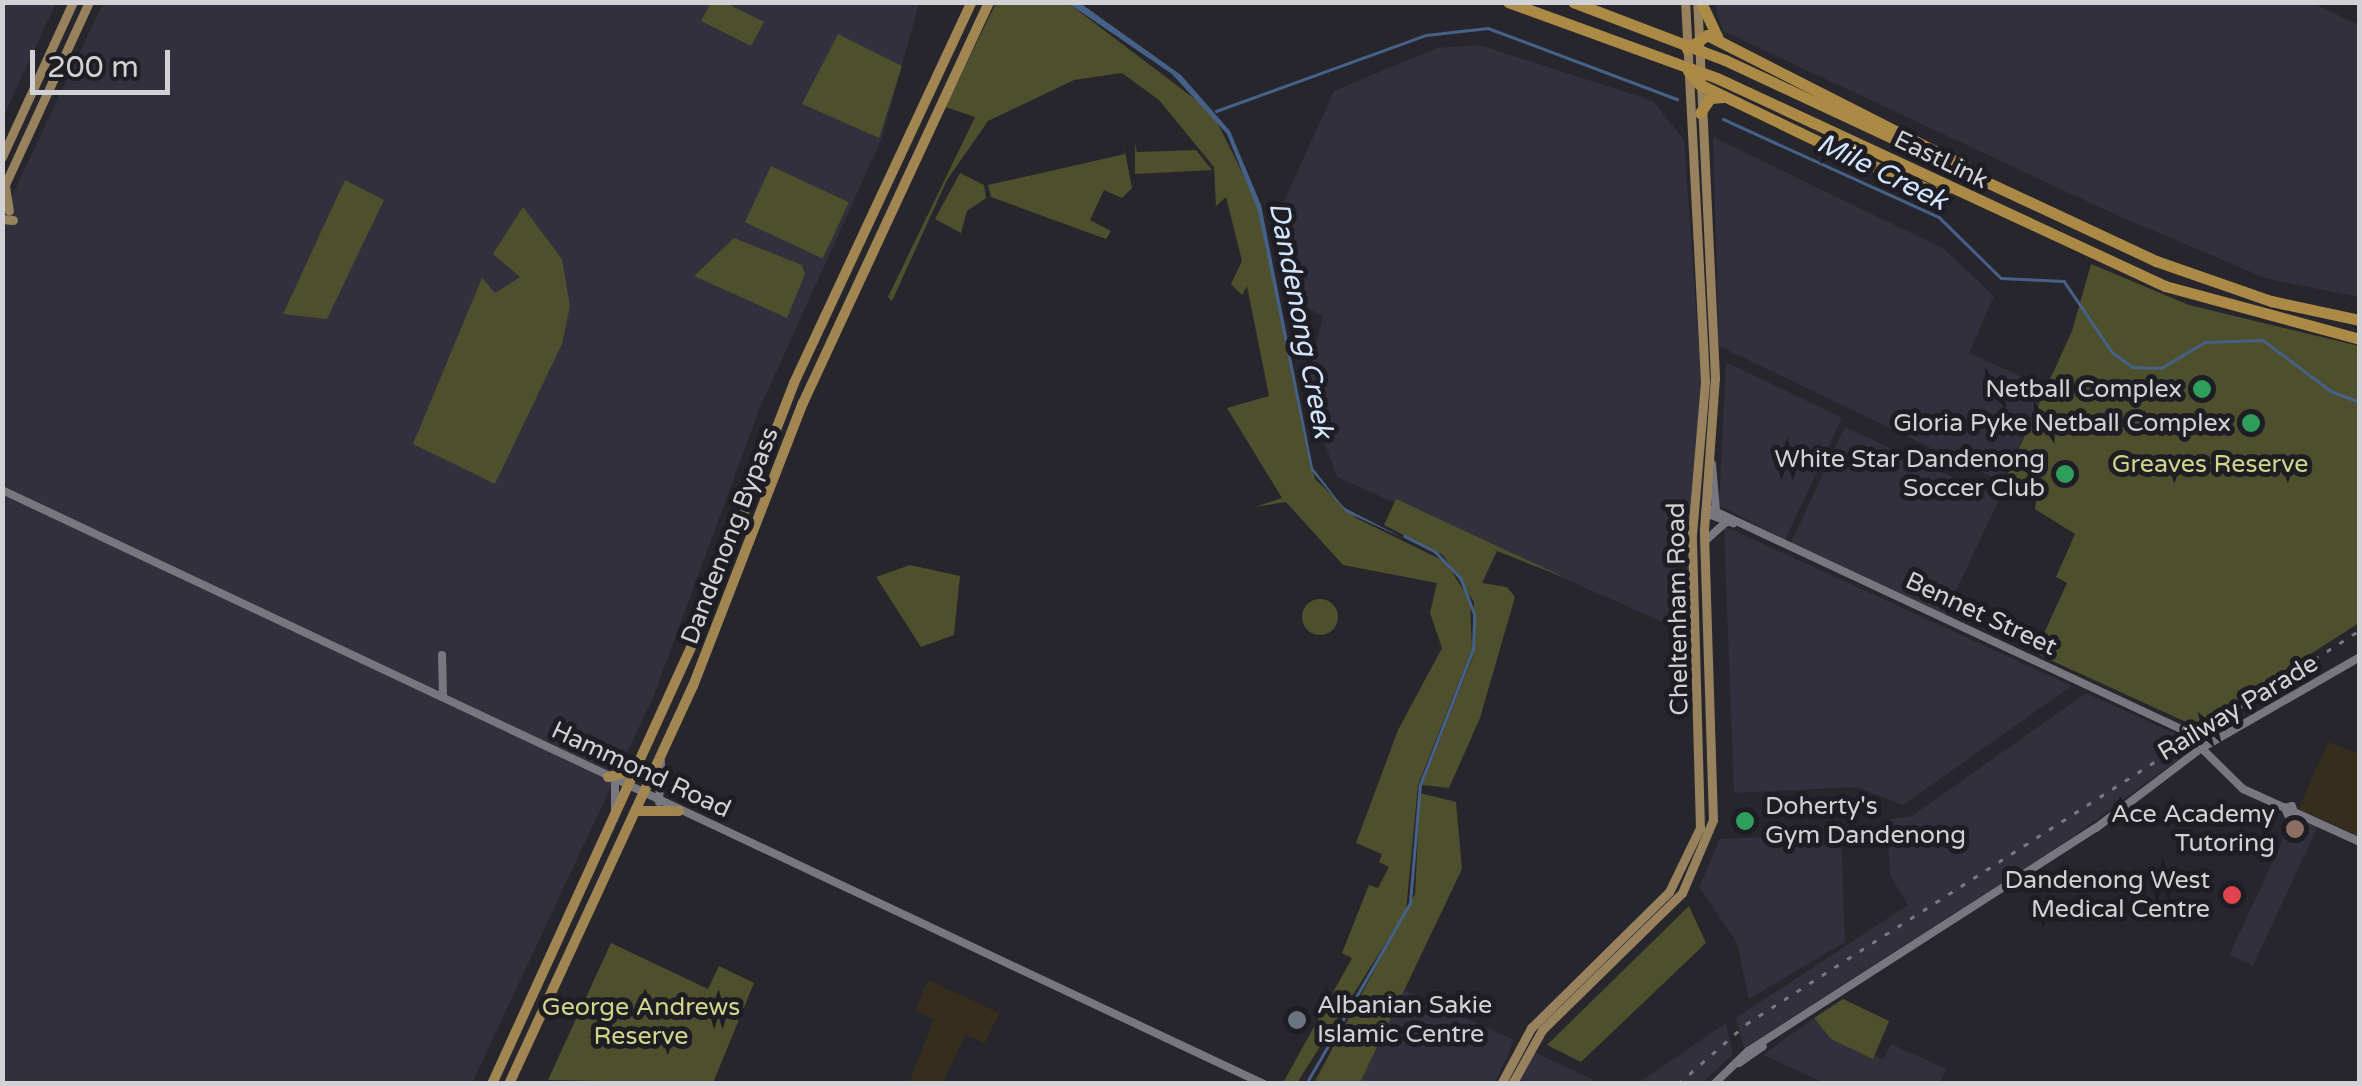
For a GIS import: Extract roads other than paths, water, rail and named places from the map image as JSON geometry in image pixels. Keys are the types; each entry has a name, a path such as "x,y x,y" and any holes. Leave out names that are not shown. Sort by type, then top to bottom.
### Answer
{"highway":[{"name":"Dandenong Bypass","path":"492,1084 630,788 794,383 972,2"},
{"name":"Dandenong Bypass","path":"509,1084 663,754 802,402 989,2"},
{"name":"EastLink","path":"1508,2 1717,78 1994,211 2224,306 2360,339"},
{"name":"EastLink","path":"1573,2 1725,60 2038,208 2213,282 2360,320"},
{"path":"1699,2 1713,32 1738,52"},
{"path":"1686,50 1698,36 1738,52 2038,208"},
{"path":"1688,70 1699,84 1871,166 1994,211"},
{"path":"1700,113 1710,98 1729,96"},
{"path":"612,779 637,771"},
{"path":"636,811 679,812"}],"main road":[{"path":"2,157 73,2"},
{"path":"8,217 4,188 89,2"},
{"name":"Cheltenham Road","path":"1582,983 1685,889 1716,801 1694,505 1709,351 1685,2"},
{"name":"Cheltenham Road","path":"1501,1084 1526,1042 1675,883 1703,810 1701,592 1709,510 1710,444 1699,2"},
{"name":"Hammond Road","path":"2,490 444,696 679,812 1264,1084"},
{"path":"1694,505 1709,510"},
{"name":"Bennet Street","path":"1709,510 1726,522 1738,524"},
{"name":"Bennet Street","path":"1709,510 2194,742 2244,790 2360,842"},
{"path":"1704,542 1726,522"},
{"path":"442,656 444,696"},
{"name":"Railway Parade","path":"1714,1084 1766,1042 1984,898 2194,742 2360,657"},
{"path":"659,802 663,754"},
{"path":"612,779 615,820"},
{"path":"1675,883 1685,889"},
{"name":"Cheltenham Road","path":"1512,1084 1526,1042"}],"water":[{"path":"1068,3 1080,3 1181,75 1230,131 1261,205 1313,468 1343,507 1403,538 1346,512 1311,470 1258,211 1227,134 1172,74"}],"waterway":[{"name":"Mile Creek","path":"1216,111 1426,35 1488,28 1677,99"},
{"name":"Mile Creek","path":"1723,119 1939,217 2001,278 2064,281 2112,352 2133,367 2161,368 2205,342 2263,340 2331,391 2360,402"},
{"name":"Dandenong Creek","path":"1306,1084 1410,903 1420,785 1473,649 1474,614 1460,578 1435,552 1405,537"}],"railway":[{"path":"1678,1084 1746,1024 2360,630"}],"place":[{"name":"Netball Complex","path":"2202,389"},
{"name":"Gloria Pyke Netball Complex","path":"2251,423"},
{"name":"White Star Dandenong Soccer Club","path":"2065,474"},
{"name":"Doherty's Gym Dandenong","path":"1745,821"},
{"name":"Ace Academy Tutoring","path":"2295,829"},
{"name":"Dandenong West Medical Centre","path":"2232,895"},
{"name":"Albanian Sakie Islamic Centre","path":"1297,1020"}],"park label":[{"name":"Greaves Reserve","path":"2210,464"},
{"name":"George Andrews Reserve","path":"641,1022"}]}
